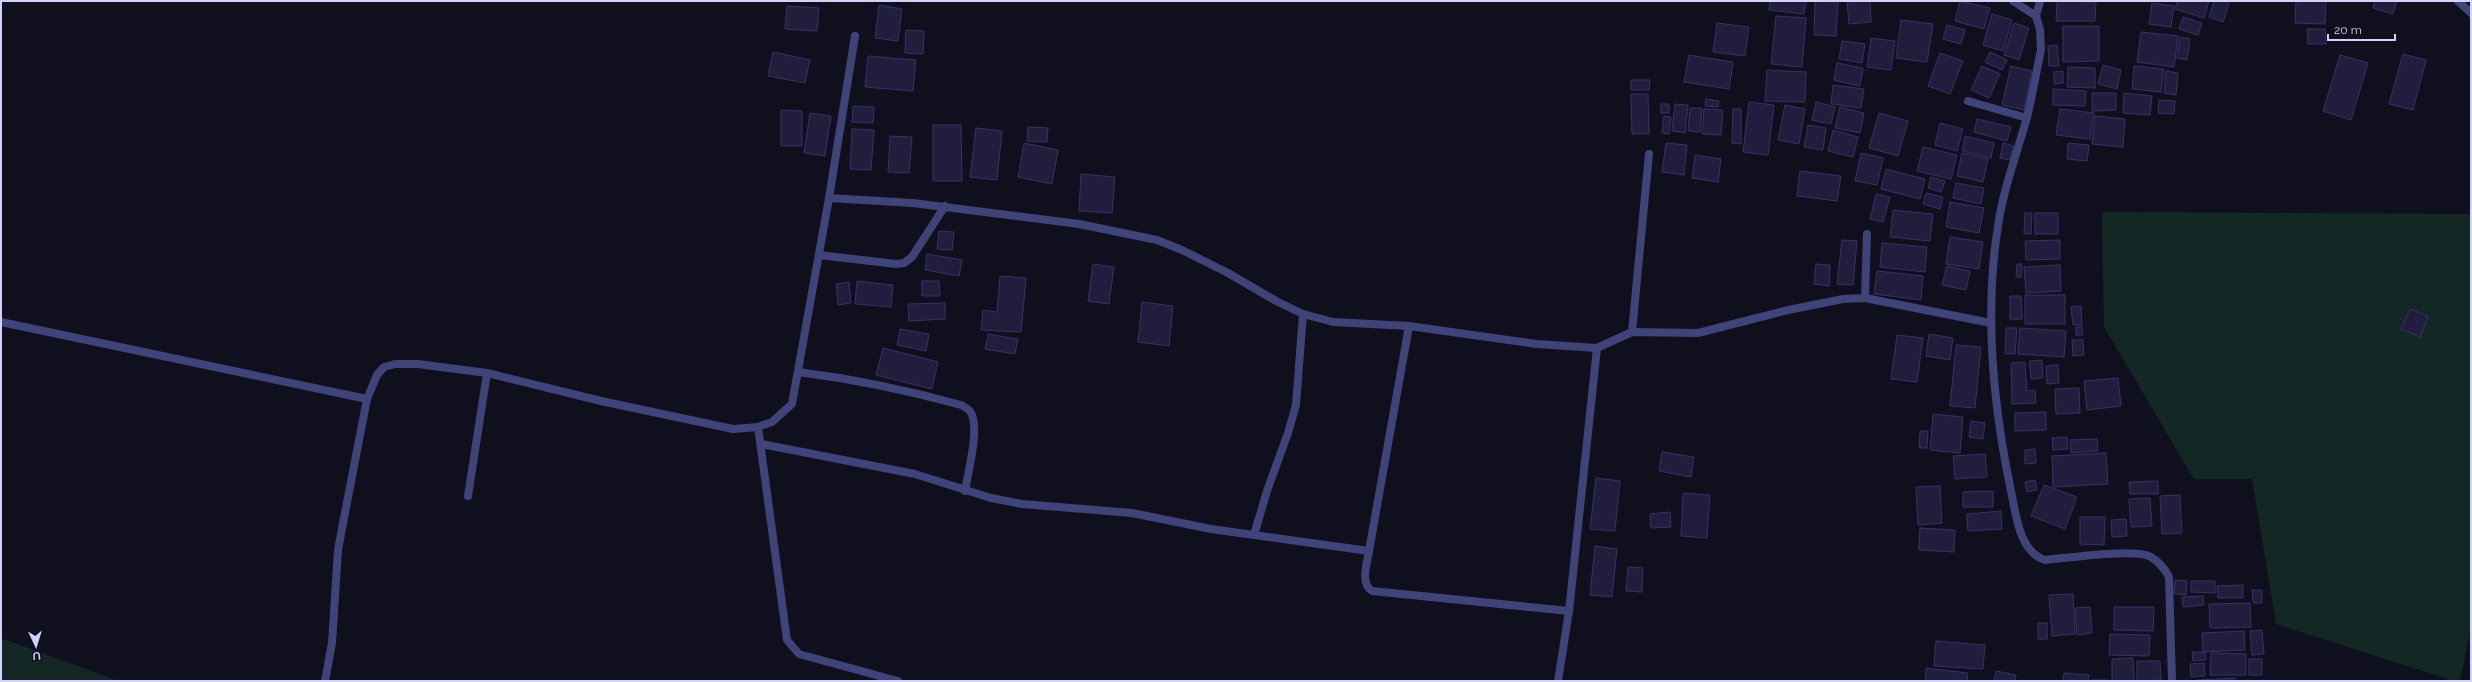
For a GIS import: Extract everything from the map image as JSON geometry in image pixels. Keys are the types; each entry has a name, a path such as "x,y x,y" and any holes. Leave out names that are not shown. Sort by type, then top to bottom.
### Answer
{"street":[{"path":"2013,1 2036,16"},
{"path":"2040,1 2036,16 2040,29 2041,50 2026,118 1998,222 1991,323 1999,436 2016,514 2024,538 2034,556 2046,560 2100,554 2141,554 2150,556 2165,568 2169,577 2172,681"},
{"path":"2458,1 2471,13"},
{"path":"325,681 332,643 338,550 367,399 377,375 384,367 395,364 418,364 487,373 601,401 733,429 758,427 772,422 792,404 829,198 855,36"},
{"path":"1968,101 2026,118"},
{"path":"1632,332 1649,154"},
{"path":"829,198 945,206 1079,224 1156,240 1204,260 1276,301 1303,314 1333,322 1409,326 1537,344 1597,348 1632,332 1698,333 1788,310 1843,299 1865,298 1991,323"},
{"path":"819,255 896,264 904,263 912,257 945,206"},
{"path":"1865,298 1866,234"},
{"path":"1254,535 1296,405 1303,314"},
{"path":"1,322 367,399"},
{"path":"1409,326 1369,551 1365,583 1367,588 1372,591 1569,611"},
{"path":"1558,681 1569,611 1597,348"},
{"path":"798,372 852,378 901,388 961,405 970,410 974,418 973,440 965,490"},
{"path":"468,496 487,373"},
{"path":"758,427 771,533 787,640 799,654 898,681"},
{"path":"761,444 915,474 965,490 1022,504 1132,513 1211,529 1369,551"}],"green space":[{"path":"2102,212 2471,214 2471,627 2460,681 2454,681 2276,624 2252,479 2194,479 2104,327"},
{"path":"1,638 119,681 1,681"}],"building":[{"path":"1770,1 1806,1 1804,14 1769,10"},
{"path":"1815,1 1838,2 1836,36 1814,35"},
{"path":"1870,1 1871,22 1849,24 1847,2"},
{"path":"1960,1 1990,8 1984,29 1955,21"},
{"path":"2057,1 2096,2 2095,21 2056,21"},
{"path":"2177,1 2209,1 2204,18 2175,9"},
{"path":"2214,1 2230,1 2223,22 2209,17"},
{"path":"2296,1 2326,1 2325,24 2295,23"},
{"path":"2375,1 2397,1 2393,14 2373,8"},
{"path":"2152,3 2174,6 2171,27 2149,24"},
{"path":"879,5 902,9 898,41 875,38"},
{"path":"787,6 819,8 817,31 785,29"},
{"path":"1992,14 2012,20 2003,51 1983,45"},
{"path":"1776,16 1806,18 1802,67 1771,64"},
{"path":"2183,17 2202,23 2198,35 2179,29"},
{"path":"1901,20 1933,24 1927,62 1896,58"},
{"path":"1717,23 1749,27 1745,56 1713,52"},
{"path":"2014,23 2029,28 2019,60 2004,55"},
{"path":"1947,25 1965,30 1961,44 1943,39"},
{"path":"2063,26 2099,26 2099,61 2063,62"},
{"path":"2307,29 2325,29 2326,44 2308,44"},
{"path":"906,30 924,31 923,54 905,53"},
{"path":"2141,32 2178,36 2174,67 2137,62"},
{"path":"2180,37 2190,39 2187,60 2177,58"},
{"path":"1871,38 1895,41 1891,70 1867,67"},
{"path":"1842,41 1865,44 1862,63 1839,59"},
{"path":"2057,45 2059,66 2049,66 2048,46"},
{"path":"773,52 810,60 805,83 768,76"},
{"path":"1990,52 2007,60 2002,70 1985,62"},
{"path":"1940,53 1963,61 1950,94 1928,86"},
{"path":"2403,54 2426,60 2413,110 2389,104"},
{"path":"1689,55 1733,62 1729,89 1684,82"},
{"path":"2340,55 2368,63 2351,120 2323,111"},
{"path":"868,56 916,60 913,91 865,87"},
{"path":"1837,63 1863,68 1860,86 1834,80"},
{"path":"2103,65 2121,70 2117,89 2098,84"},
{"path":"1982,66 2000,74 1989,98 1971,90"},
{"path":"2011,66 2032,71 2024,110 2002,105"},
{"path":"2134,66 2164,69 2161,92 2132,89"},
{"path":"2068,67 2095,68 2095,88 2067,87"},
{"path":"1767,70 1806,72 1805,102 1765,101"},
{"path":"2063,71 2063,83 2054,84 2054,72"},
{"path":"2166,71 2178,73 2176,95 2164,93"},
{"path":"1631,80 1650,80 1649,90 1631,90"},
{"path":"1833,85 1864,89 1861,108 1831,104"},
{"path":"2053,89 2086,91 2085,106 2053,105"},
{"path":"2092,93 2116,93 2116,110 2092,111"},
{"path":"2124,93 2152,96 2150,115 2123,113"},
{"path":"1631,94 1648,94 1649,134 1632,134"},
{"path":"1706,99 1719,101 1718,107 1705,106"},
{"path":"2159,100 2175,101 2174,114 2158,113"},
{"path":"1749,102 1774,105 1768,155 1743,152"},
{"path":"1816,102 1835,107 1831,124 1812,120"},
{"path":"1661,104 1669,104 1669,113 1661,113"},
{"path":"1675,104 1688,105 1685,133 1672,131"},
{"path":"1785,105 1805,109 1799,144 1778,140"},
{"path":"853,106 874,107 873,123 852,122"},
{"path":"1840,107 1864,113 1860,133 1835,128"},
{"path":"1690,108 1702,108 1700,132 1688,131"},
{"path":"1704,109 1723,110 1721,135 1702,134"},
{"path":"1733,109 1741,109 1741,144 1732,143"},
{"path":"2060,109 2094,113 2090,139 2056,135"},
{"path":"781,110 802,111 802,146 781,146"},
{"path":"810,113 831,116 825,156 804,153"},
{"path":"1879,113 1908,121 1898,156 1869,148"},
{"path":"1664,116 1671,117 1669,134 1662,133"},
{"path":"2095,116 2125,119 2123,147 2092,144"},
{"path":"1977,119 2011,127 2007,141 1974,132"},
{"path":"1940,123 1963,129 1957,151 1935,145"},
{"path":"933,125 961,125 962,181 933,181"},
{"path":"1808,125 1826,128 1823,150 1804,147"},
{"path":"1028,127 1048,128 1047,142 1027,141"},
{"path":"976,128 1002,131 997,180 970,177"},
{"path":"852,129 874,130 871,170 850,169"},
{"path":"1833,130 1858,137 1853,157 1828,151"},
{"path":"890,136 912,137 909,173 888,172"},
{"path":"1965,136 1994,143 1991,158 1962,151"},
{"path":"1024,143 1058,150 1052,184 1018,177"},
{"path":"1666,143 1687,145 1684,175 1662,172"},
{"path":"2003,143 2014,146 2010,160 2000,158"},
{"path":"2068,143 2089,145 2087,161 2067,159"},
{"path":"1923,147 1957,155 1951,179 1917,171"},
{"path":"1861,153 1883,158 1877,185 1855,181"},
{"path":"1962,153 1988,159 1983,182 1957,176"},
{"path":"1695,155 1721,159 1718,182 1692,178"},
{"path":"1886,169 1925,179 1920,199 1881,189"},
{"path":"1800,171 1841,176 1837,201 1797,196"},
{"path":"1081,174 1115,177 1112,213 1079,211"},
{"path":"1931,177 1945,181 1941,192 1928,188"},
{"path":"1956,183 1984,188 1981,204 1953,198"},
{"path":"1926,193 1943,197 1940,209 1923,204"},
{"path":"1876,194 1890,197 1883,222 1870,219"},
{"path":"1950,202 1984,208 1979,233 1946,227"},
{"path":"1893,210 1933,214 1930,241 1890,237"},
{"path":"2025,213 2032,213 2031,234 2024,234"},
{"path":"2035,213 2058,213 2058,234 2035,234"},
{"path":"939,231 954,232 952,250 937,249"},
{"path":"1950,237 1983,242 1979,269 1946,264"},
{"path":"1842,240 1857,241 1853,285 1837,284"},
{"path":"2060,240 2060,259 2026,260 2025,241"},
{"path":"1882,243 1927,247 1925,272 1880,267"},
{"path":"927,254 962,260 959,276 925,270"},
{"path":"1093,264 1114,267 1109,304 1088,301"},
{"path":"1816,264 1830,265 1829,286 1814,284"},
{"path":"2017,264 2022,264 2021,277 2016,277"},
{"path":"2060,265 2061,291 2026,293 2024,267"},
{"path":"1947,266 1970,271 1966,290 1942,285"},
{"path":"1877,271 1923,276 1921,300 1874,294"},
{"path":"1000,276 1026,278 1021,332 981,330 983,310 997,312"},
{"path":"857,281 893,285 891,307 855,304"},
{"path":"922,281 939,281 940,296 922,296"},
{"path":"849,282 851,303 838,305 836,284"},
{"path":"2025,295 2065,295 2065,324 2025,324"},
{"path":"2010,296 2021,296 2022,319 2010,319"},
{"path":"1142,302 1173,306 1169,346 1138,342"},
{"path":"945,303 945,319 909,321 908,304"},
{"path":"2081,306 2082,325 2073,325 2071,307"},
{"path":"2410,309 2428,316 2420,337 2401,329"},
{"path":"2076,327 2082,327 2083,335 2076,335"},
{"path":"2006,328 2017,328 2015,354 2005,354"},
{"path":"2020,328 2066,331 2064,357 2018,354"},
{"path":"900,329 929,334 926,351 897,345"},
{"path":"988,334 1018,339 1015,354 985,349"},
{"path":"1929,334 1953,338 1950,360 1926,356"},
{"path":"1897,335 1923,338 1917,382 1891,379"},
{"path":"2072,340 2083,340 2084,355 2073,356"},
{"path":"1956,345 1981,347 1975,408 1950,406"},
{"path":"883,348 938,362 932,389 876,375"},
{"path":"2042,360 2043,378 2031,379 2029,361"},
{"path":"2025,362 2027,391 2035,390 2036,403 2012,404 2011,363"},
{"path":"2058,365 2059,383 2047,384 2046,366"},
{"path":"2118,378 2121,406 2087,410 2084,381"},
{"path":"2079,388 2080,413 2056,414 2055,389"},
{"path":"2046,412 2046,430 2015,431 2015,413"},
{"path":"1933,414 1963,417 1960,453 1930,450"},
{"path":"1971,421 1985,423 1983,439 1969,437"},
{"path":"1920,431 1928,431 1927,448 1919,448"},
{"path":"2067,437 2068,449 2053,450 2052,438"},
{"path":"2097,439 2098,451 2071,453 2070,440"},
{"path":"2035,449 2036,463 2025,464 2025,450"},
{"path":"1662,452 1694,457 1691,477 1659,471"},
{"path":"2106,453 2108,484 2053,487 2052,456"},
{"path":"1985,454 1987,477 1955,479 1953,456"},
{"path":"1596,478 1620,481 1615,531 1590,529"},
{"path":"2035,480 2037,490 2027,492 2025,482"},
{"path":"2158,481 2158,494 2130,494 2129,482"},
{"path":"2044,485 2077,497 2065,529 2031,516"},
{"path":"1940,486 1942,523 1918,525 1916,487"},
{"path":"1993,491 1993,507 1963,507 1963,492"},
{"path":"1683,493 1710,495 1707,538 1681,536"},
{"path":"2180,495 2182,533 2162,534 2160,496"},
{"path":"2150,498 2152,526 2131,527 2129,499"},
{"path":"2001,511 2002,529 1968,531 1967,514"},
{"path":"1670,512 1671,527 1651,528 1650,514"},
{"path":"2080,517 2105,517 2104,545 2080,544"},
{"path":"2126,519 2127,536 2112,537 2111,520"},
{"path":"1920,528 1955,530 1954,552 1919,550"},
{"path":"1595,546 1617,549 1612,597 1590,595"},
{"path":"1628,567 1643,568 1642,592 1626,591"},
{"path":"2175,580 2187,581 2186,595 2174,594"},
{"path":"2191,581 2215,581 2215,593 2191,592"},
{"path":"2243,585 2243,598 2218,598 2217,586"},
{"path":"2252,590 2262,590 2262,603 2253,603"},
{"path":"2073,594 2075,634 2052,636 2049,595"},
{"path":"2203,596 2204,605 2183,607 2182,597"},
{"path":"2250,603 2251,627 2210,628 2209,604"},
{"path":"2090,607 2092,633 2077,635 2075,608"},
{"path":"2114,607 2154,607 2153,631 2114,630"},
{"path":"2038,623 2047,623 2047,639 2038,639"},
{"path":"2262,630 2264,654 2252,655 2250,631"},
{"path":"2244,631 2245,650 2203,652 2202,633"},
{"path":"2110,634 2150,635 2149,656 2109,655"},
{"path":"1936,641 1985,645 1983,669 1934,666"},
{"path":"2192,652 2205,652 2206,660 2193,661"},
{"path":"2211,653 2246,654 2246,675 2210,675"},
{"path":"2133,658 2134,681 2112,681 2112,659"},
{"path":"2249,659 2262,659 2262,675 2249,675"},
{"path":"2137,661 2160,661 2161,680 2137,681"},
{"path":"2204,663 2205,676 2191,677 2190,664"},
{"path":"1926,668 1968,673 1967,681 1925,681"},
{"path":"1996,671 2016,675 2015,681 1994,681"},
{"path":"2064,673 2089,675 2088,681 2063,681"},
{"path":"2235,678 2235,681 2198,681 2198,680"},
{"path":"2108,680 2108,681 2092,681"}]}
